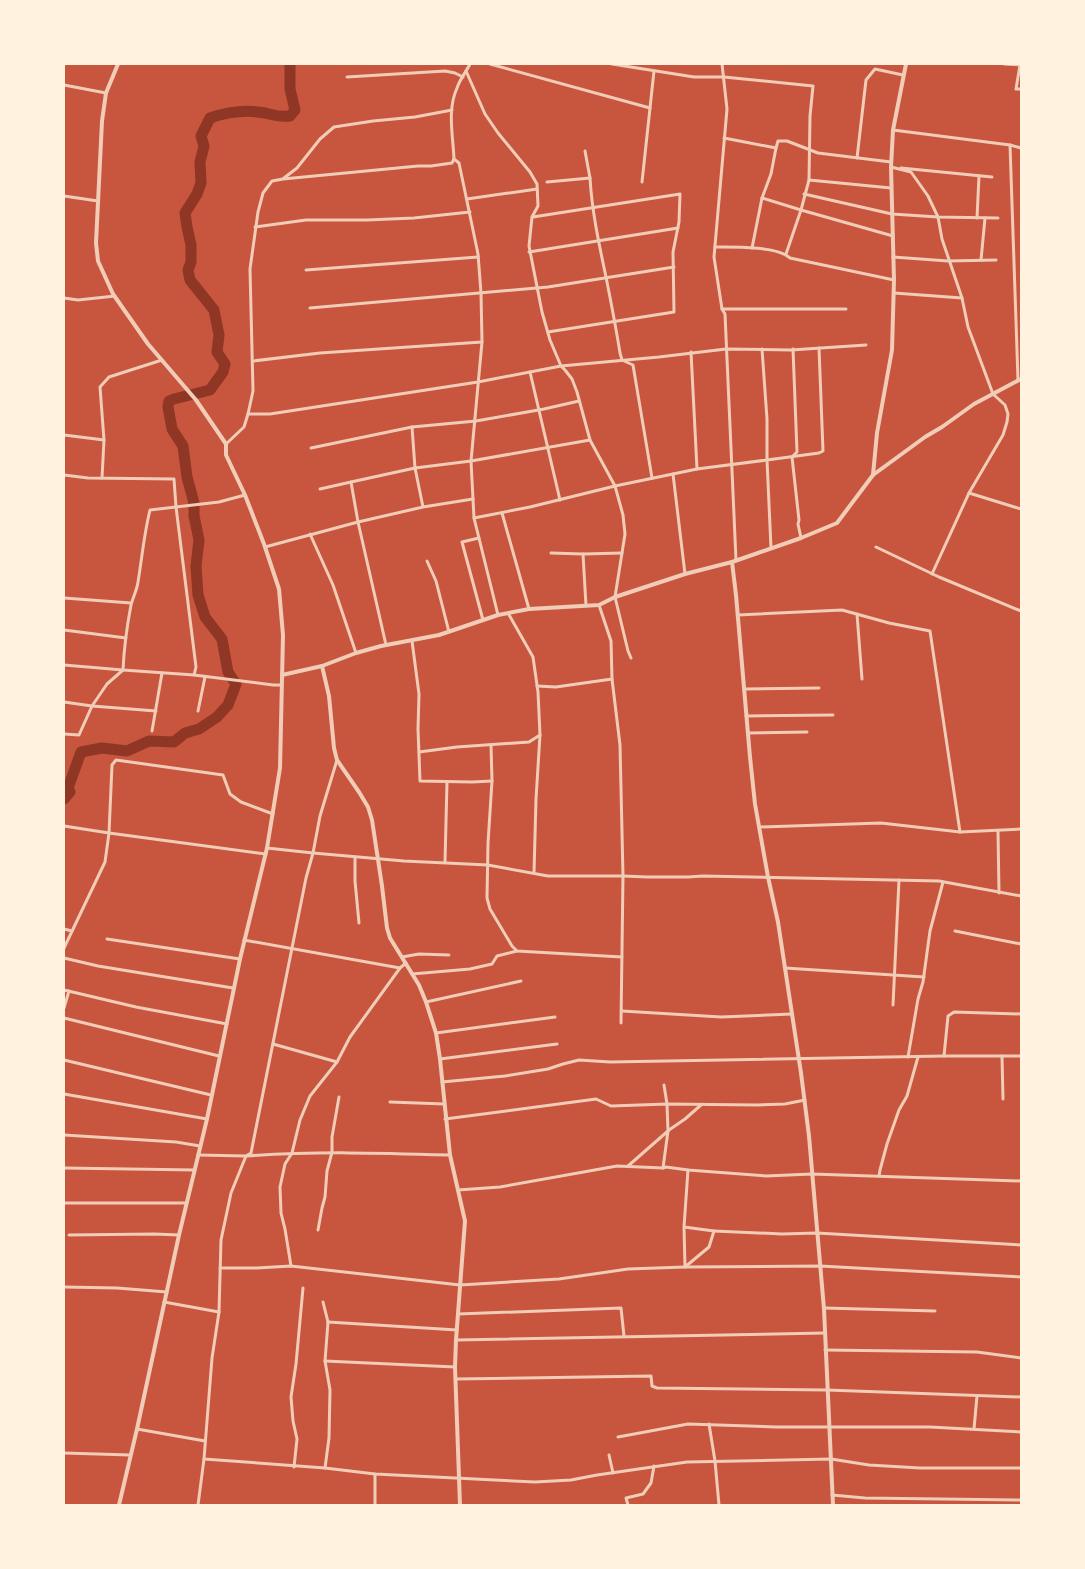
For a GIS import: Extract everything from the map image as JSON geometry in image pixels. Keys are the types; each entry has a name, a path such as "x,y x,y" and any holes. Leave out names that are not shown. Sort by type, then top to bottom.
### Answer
{"street":[{"path":"118,64 106,93 102,120 96,243 98,261 115,296 148,344 196,400 226,444 226,455 245,495 279,589 283,635 280,768 268,848 233,988 207,1119 186,1203 137,1428 118,1505"},
{"path":"226,444 244,427 253,391 250,268 255,226 263,193 272,181 284,179 437,166 452,163 454,159 451,125 452,110 457,88 470,64"},
{"path":"490,64 650,108"},
{"path":"612,64 694,77 724,77 813,86 810,116 809,180 786,254"},
{"path":"722,64 727,109 714,257 722,309 725,314 732,464 734,561 738,615 755,804 778,922 805,1100 824,1308 833,1505"},
{"path":"873,475 892,350 894,280 891,164 893,130 906,64"},
{"path":"1004,64 1021,65 1016,89 1021,89"},
{"path":"856,158 866,80 875,69 904,76"},
{"path":"347,76 445,71 463,77"},
{"path":"642,182 654,71"},
{"path":"466,72 485,114 530,172 537,184 538,206 532,217 529,246 548,332 561,366 572,379 590,440 615,486 624,515 624,534 615,597 631,658"},
{"path":"64,85 106,93"},
{"path":"284,179 297,168 320,139 334,127 415,117 452,110"},
{"path":"893,130 1021,148"},
{"path":"724,138 776,148"},
{"path":"752,248 762,198 771,174 778,141 787,142 818,153 992,177"},
{"path":"282,675 322,666 356,653 386,645 424,639 498,615 530,609 599,605 615,597 685,574 734,561 837,523 873,475 925,436 942,427 974,404 1020,380 1010,145"},
{"path":"585,151 598,241 622,360"},
{"path":"454,159 459,163 470,212 478,257 481,293 482,342 471,460 474,518 498,615"},
{"path":"891,164 910,172 928,196 938,217 942,239 962,298 968,327 994,394 1005,405 1008,414 1003,435 969,493 932,574"},
{"path":"977,218 980,176"},
{"path":"547,182 590,178"},
{"path":"809,180 892,188"},
{"path":"467,199 537,189"},
{"path":"532,217 680,194 678,228 673,252 674,312 548,332"},
{"path":"804,194 892,214 998,218"},
{"path":"64,196 98,201"},
{"path":"762,198 893,236"},
{"path":"255,226 306,220 414,218 470,212"},
{"path":"982,260 985,218"},
{"path":"530,252 678,228"},
{"path":"715,247 752,248 786,254 790,258 894,280"},
{"path":"306,270 478,257"},
{"path":"893,257 948,261 996,260"},
{"path":"310,308 538,288 674,267"},
{"path":"894,293 962,298"},
{"path":"64,298 78,300 115,296"},
{"path":"722,309 846,309"},
{"path":"253,361 320,353 482,342"},
{"path":"248,414 270,414 478,382 561,366 726,349 793,350 866,346"},
{"path":"474,518 696,469 824,451 819,348"},
{"path":"762,349 767,420 771,548"},
{"path":"792,457 797,452 793,350"},
{"path":"691,352 696,469"},
{"path":"102,478 104,440 100,388 109,377 162,360"},
{"path":"622,360 632,365 652,478"},
{"path":"530,372 560,500"},
{"path":"311,448 412,427 476,421 579,401"},
{"path":"412,427 415,468 422,506"},
{"path":"64,435 104,440"},
{"path":"320,489 415,468 590,440"},
{"path":"792,457 800,538"},
{"path":"673,474 685,574"},
{"path":"64,476 174,479 196,667 194,675"},
{"path":"351,482 358,522 386,645"},
{"path":"969,493 1021,509"},
{"path":"64,734 79,735 92,706 107,684 123,670 131,603 138,585 145,528 150,510 219,502 245,495"},
{"path":"265,547 422,506 473,499"},
{"path":"502,513 530,609"},
{"path":"310,534 333,585 356,653"},
{"path":"479,538 462,542 483,620"},
{"path":"876,547 932,574 1021,611"},
{"path":"551,553 622,552"},
{"path":"583,554 586,607"},
{"path":"427,561 436,581 448,632"},
{"path":"64,598 131,603"},
{"path":"599,605 611,641 612,679 620,746 623,876 621,1023"},
{"path":"738,615 842,610 889,623 930,631 960,832"},
{"path":"508,613 533,657 537,686 540,735 534,873"},
{"path":"857,614 862,678"},
{"path":"64,630 126,638"},
{"path":"412,640 420,694 420,781 492,781"},
{"path":"64,665 194,675 281,685"},
{"path":"322,666 329,696 337,760 368,807 372,820 390,938 406,963 426,1002 436,1033 450,1155 464,1221 455,1367 460,1505"},
{"path":"152,730 162,673"},
{"path":"198,711 205,677"},
{"path":"537,686 556,687 612,679"},
{"path":"744,688 819,688"},
{"path":"64,702 156,711"},
{"path":"746,716 833,715"},
{"path":"748,733 807,732"},
{"path":"419,752 529,742 540,735"},
{"path":"491,744 492,781 487,898 490,909 516,951"},
{"path":"64,948 105,862 109,833 112,765 116,760 223,775 230,794 241,802 273,814"},
{"path":"198,1505 204,1459 212,1358 219,1312 221,1240 231,1193 246,1156 251,1153 306,878 320,816 337,760"},
{"path":"445,862 447,782"},
{"path":"759,827 881,823 960,832 1021,830"},
{"path":"64,826 266,854"},
{"path":"998,831 999,893"},
{"path":"268,848 378,859 488,865 548,876 623,876 647,878 703,876 899,880 943,882 1021,896"},
{"path":"355,857 359,923"},
{"path":"893,1005 899,880"},
{"path":"908,1057 924,977 930,931 943,882"},
{"path":"64,929 72,931"},
{"path":"955,931 1021,944"},
{"path":"107,939 240,958"},
{"path":"244,940 400,968"},
{"path":"412,974 450,972 485,966 492,964 498,956 516,951 622,957"},
{"path":"402,957 419,954 449,955"},
{"path":"64,958 98,966 233,988"},
{"path":"291,1266 281,1213 280,1187 285,1164 292,1152 300,1120 310,1096 338,1062 350,1037 400,968 406,963"},
{"path":"785,968 924,977"},
{"path":"426,1002 521,981"},
{"path":"64,990 136,1007 227,1024"},
{"path":"64,1008 69,991"},
{"path":"622,1011 721,1017 792,1014"},
{"path":"944,1056 948,1016 954,1012 1021,1014"},
{"path":"436,1033 555,1017"},
{"path":"64,1018 219,1056"},
{"path":"273,1044 338,1062"},
{"path":"440,1059 557,1044"},
{"path":"1002,1056 1003,1099"},
{"path":"442,1082 505,1076 548,1069 579,1060 610,1062 1021,1056"},
{"path":"880,1176 887,1144 907,1096 918,1057"},
{"path":"64,1060 211,1095"},
{"path":"663,1168 668,1131 664,1085"},
{"path":"64,1094 207,1119"},
{"path":"318,1230 325,1197 339,1097"},
{"path":"445,1119 596,1099 611,1106 778,1104 805,1100"},
{"path":"390,1102 444,1104"},
{"path":"628,1166 702,1104"},
{"path":"64,1135 176,1142 200,1146"},
{"path":"198,1155 246,1156 292,1152 450,1155"},
{"path":"458,1190 500,1187 617,1166 666,1167 766,1176 812,1174 1021,1181"},
{"path":"64,1168 195,1170"},
{"path":"685,1267 684,1227 688,1170"},
{"path":"64,1203 186,1203"},
{"path":"684,1227 714,1231 782,1234 817,1233 1021,1245"},
{"path":"685,1267 709,1247 714,1231"},
{"path":"69,1235 179,1235"},
{"path":"220,1268 291,1266 460,1285 559,1279 628,1269 685,1267 820,1266 1021,1277"},
{"path":"64,1287 117,1288 167,1292"},
{"path":"294,1466 297,1439 293,1422 291,1397 303,1288"},
{"path":"164,1302 219,1312"},
{"path":"323,1302 328,1322 324,1361 330,1390 329,1438 325,1468"},
{"path":"458,1314 621,1308 624,1337"},
{"path":"824,1308 935,1311"},
{"path":"328,1322 457,1330"},
{"path":"456,1340 825,1333"},
{"path":"825,1350 978,1352 1021,1358"},
{"path":"324,1361 455,1367"},
{"path":"456,1378 651,1376 652,1386 657,1388 827,1390 1021,1397"},
{"path":"974,1429 977,1396"},
{"path":"618,1437 688,1424 776,1428 829,1426 974,1429 1021,1432"},
{"path":"709,1424 718,1505"},
{"path":"137,1428 205,1441"},
{"path":"64,1453 130,1455"},
{"path":"609,1455 613,1473"},
{"path":"204,1459 325,1468 375,1474 535,1482 571,1480 654,1466 714,1461 831,1460 877,1466 920,1468 1021,1468"},
{"path":"628,1505 626,1498 643,1494 651,1483 654,1466"},
{"path":"375,1474 375,1505"},
{"path":"832,1495 865,1498 1021,1500"}],"waterway":[{"path":"64,799 70,792 68,788 81,752 102,748 127,751 149,741 174,742 185,733 199,729 217,717 228,705 236,684 228,672 222,639 205,617 198,595 196,566 199,540 194,516 194,503 187,477 183,446 172,429 168,407 169,401 210,390 223,372 225,364 217,352 219,335 214,310 190,280 188,270 191,262 191,245 185,213 197,194 201,183 200,162 204,146 201,136 210,118 222,115 252,111 290,116 295,110 290,89 290,64"}]}
